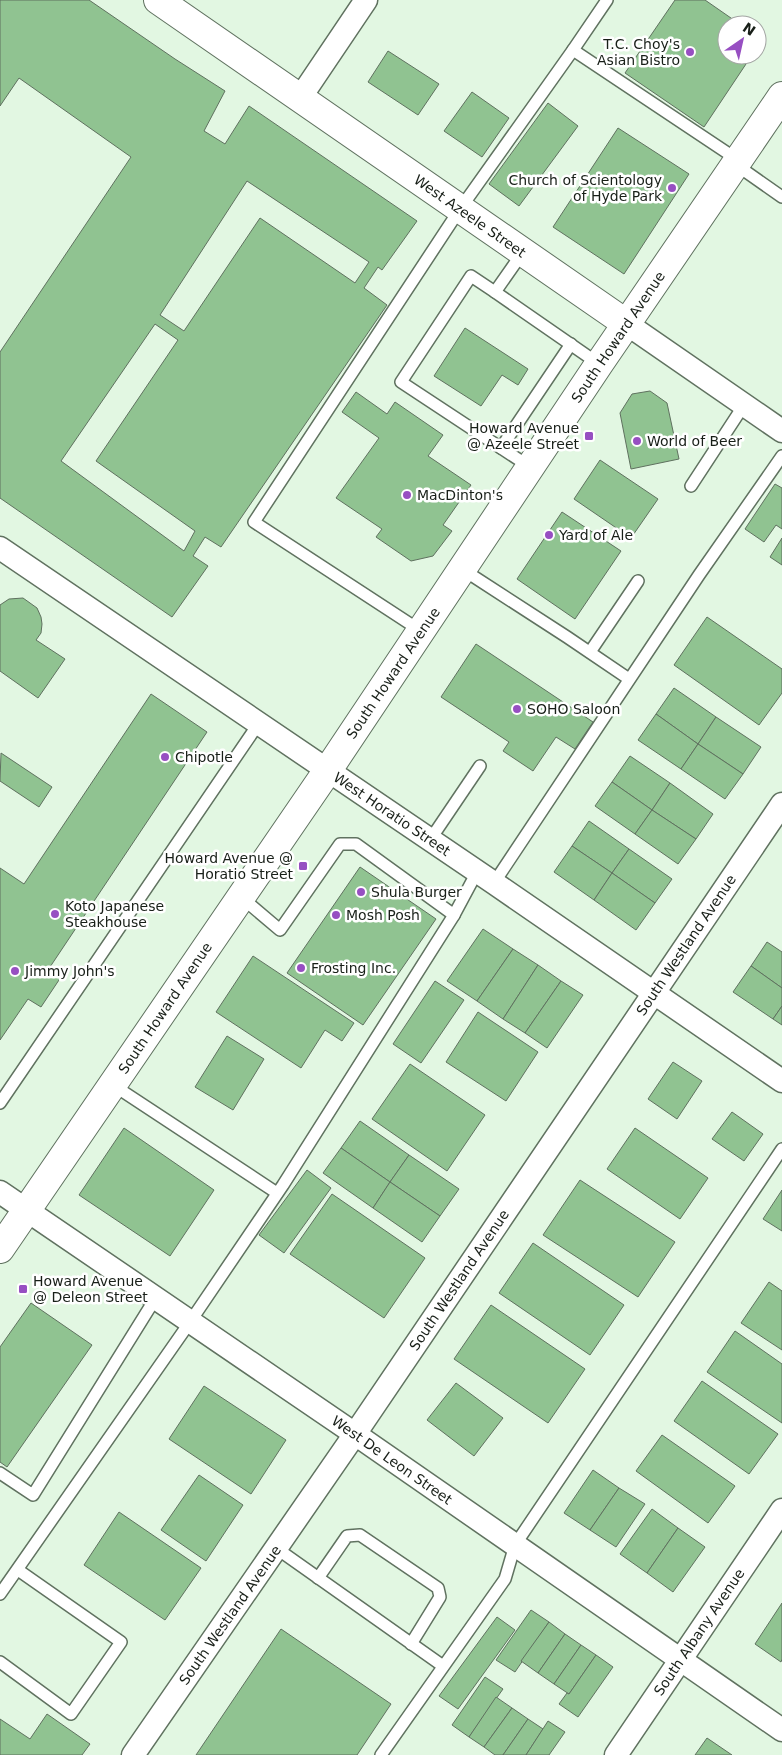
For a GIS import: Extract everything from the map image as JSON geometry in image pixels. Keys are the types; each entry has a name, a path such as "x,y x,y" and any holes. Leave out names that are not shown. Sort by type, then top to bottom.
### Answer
{"main road":[{"name":"West Azeele Street","path":"158,0 627,324"},
{"name":"South Howard Avenue","path":"0,1248 328,770 599,364 782,96"}],"street":[{"path":"300,98 366,0"},
{"name":"West Azeele Street","path":"627,324 782,431"},
{"name":"West Horatio Street","path":"0,548 782,1081"},
{"name":"South Westland Avenue","path":"133,1755 355,1434 782,804"},
{"name":"West De Leon Street","path":"0,1192 355,1434 782,1730"},
{"name":"South Albany Avenue","path":"616,1755 782,1510"}],"lane":[{"path":"421,632 254,522 460,209 607,0"},
{"path":"573,50 737,162 782,197"},
{"path":"496,292 523,252"},
{"path":"530,468 401,382 471,276 599,364"},
{"path":"501,448 571,344"},
{"path":"691,486 744,405"},
{"path":"0,1594 190,1322 277,1193 454,915 485,878 629,679 698,574 782,456"},
{"path":"462,569 629,679"},
{"path":"590,652 638,581"},
{"path":"0,1103 259,724"},
{"path":"430,840 480,766"},
{"path":"241,897 280,930 340,844 356,844 454,915"},
{"path":"113,1085 277,1193"},
{"path":"381,1755 505,1579 515,1545 782,1149"},
{"path":"0,1473 33,1495 155,1298"},
{"path":"318,1578 347,1536 360,1535 438,1588 440,1597 411,1644"},
{"path":"276,1548 443,1666"},
{"path":"0,1662 71,1714 121,1642 18,1570"}],"building":[{"path":"0,0 89,0 225,91 204,131 225,144 249,106 417,221 382,270 378,267 364,288 387,305 221,547 205,537 193,556 208,566 172,617 0,498 0,352 131,157 19,78 0,106","holes":["247,181 369,262 355,283 260,218 184,331 160,315","155,324 178,340 96,461 195,531 184,551 61,461"]},
{"path":"675,0 705,0 727,15 717,15 717,65 745,65 704,127 625,73"},
{"path":"388,51 439,84 418,115 368,82"},
{"path":"472,92 509,118 482,157 444,131"},
{"path":"548,103 578,126 519,206 489,184"},
{"path":"618,128 689,174 624,274 553,227"},
{"path":"465,328 528,369 518,385 502,375 481,406 434,376"},
{"path":"650,391 667,403 679,459 631,469 620,413 632,394"},
{"path":"356,392 387,414 395,402 443,435 428,456 471,485 443,525 452,531 433,556 411,561 376,537 382,529 336,498 379,438 342,412"},
{"path":"600,460 658,499 631,538 574,499"},
{"path":"775,484 782,488 782,529 776,525 764,542 745,529"},
{"path":"562,512 621,551 575,619 517,579"},
{"path":"782,538 782,565 770,557"},
{"path":"23,598 37,608 41,617 41,633 36,640 65,659 38,698 0,671 0,605 9,599"},
{"path":"707,617 782,669 782,693 759,725 674,665"},
{"name":"SOHO Saloon","path":"476,644 593,722 575,749 556,737 533,771 503,751 509,742 441,697"},
{"path":"674,688 716,717 698,744 656,714"},
{"path":"151,694 207,732 50,967 61,977 41,1007 28,999 0,1040 0,868 24,884"},
{"path":"656,714 698,744 681,769 638,740"},
{"path":"716,717 761,747 743,774 698,744"},
{"path":"698,744 743,774 725,799 681,769"},
{"path":"1,753 52,787 39,807 0,781"},
{"path":"630,756 670,783 652,810 612,782"},
{"path":"612,782 652,810 635,834 595,806"},
{"path":"670,783 713,814 696,839 652,810"},
{"path":"652,810 696,839 678,864 635,834"},
{"path":"589,821 629,849 612,873 572,846"},
{"path":"572,846 612,873 594,900 554,872"},
{"path":"629,849 672,879 655,903 612,873"},
{"path":"360,867 436,919 363,1025 287,973"},
{"path":"612,873 655,903 636,930 594,900"},
{"path":"483,929 513,949 477,1001 447,981"},
{"path":"767,942 782,952 782,988 751,966"},
{"path":"513,949 538,965 503,1019 477,1001"},
{"path":"253,956 354,1023 342,1041 325,1030 301,1068 216,1012"},
{"path":"538,965 561,981 525,1033 503,1019"},
{"path":"751,966 782,988 782,1006 773,1019 733,992"},
{"path":"435,981 464,1000 421,1063 393,1044"},
{"path":"561,981 583,995 547,1048 525,1033"},
{"path":"782,1006 782,1025 773,1019"},
{"path":"478,1012 538,1052 506,1101 446,1062"},
{"path":"227,1036 264,1059 233,1110 195,1087"},
{"path":"673,1062 702,1081 677,1119 648,1099"},
{"path":"410,1064 485,1115 447,1171 372,1119"},
{"path":"732,1112 763,1134 744,1161 712,1139"},
{"path":"360,1121 409,1155 390,1182 341,1148"},
{"path":"124,1128 214,1190 170,1256 79,1195"},
{"path":"635,1128 708,1178 680,1219 607,1169"},
{"path":"341,1148 390,1182 373,1208 323,1173"},
{"path":"409,1155 459,1189 440,1216 390,1182"},
{"path":"307,1170 331,1188 284,1253 259,1235"},
{"path":"580,1180 675,1242 638,1297 543,1235"},
{"path":"390,1182 440,1216 422,1242 373,1208"},
{"path":"782,1190 782,1231 763,1219"},
{"path":"332,1194 425,1258 384,1318 290,1254"},
{"path":"533,1243 624,1305 590,1355 499,1293"},
{"path":"769,1282 782,1291 782,1350 741,1323"},
{"path":"31,1303 92,1345 7,1467 0,1462 0,1347"},
{"path":"491,1305 585,1369 548,1423 454,1359"},
{"path":"735,1331 782,1364 782,1423 707,1372"},
{"path":"702,1381 778,1434 749,1474 674,1421"},
{"path":"456,1383 503,1418 474,1456 427,1420"},
{"path":"204,1386 286,1440 251,1494 169,1439"},
{"path":"662,1435 735,1486 708,1523 636,1471"},
{"path":"593,1470 619,1488 590,1530 564,1513"},
{"path":"199,1475 243,1505 206,1561 161,1530"},
{"path":"619,1488 645,1504 616,1547 590,1530"},
{"path":"652,1509 678,1528 647,1573 620,1554"},
{"path":"119,1512 201,1568 165,1620 84,1565"},
{"path":"678,1528 705,1547 673,1592 647,1573"},
{"path":"782,1603 782,1659 781,1662 755,1644"},
{"path":"531,1610 549,1622 515,1672 496,1660"},
{"path":"497,1617 515,1630 458,1709 439,1696"},
{"path":"549,1622 565,1634 538,1673 521,1661"},
{"path":"281,1629 391,1704 357,1755 196,1755"},
{"path":"565,1634 581,1645 554,1684 538,1673"},
{"path":"581,1645 596,1655 569,1694 554,1684"},
{"path":"596,1655 613,1667 578,1717 559,1704 567,1693 569,1694"},
{"path":"485,1677 503,1689 469,1737 452,1725"},
{"path":"496,1697 512,1708 484,1747 469,1737"},
{"path":"512,1708 528,1719 503,1755 495,1755 484,1747"},
{"path":"47,1714 90,1744 82,1755 0,1755 0,1719 30,1739"},
{"path":"528,1719 543,1729 526,1755 503,1755"},
{"path":"548,1721 565,1732 549,1755 526,1755"},
{"path":"707,1738 732,1755 695,1755"}],"place":[{"name":"T.C. Choy's Asian Bistro","path":"690,52"},
{"name":"Church of Scientology of Hyde Park","path":"672,188"},
{"name":"Howard Avenue @ Azeele Street","path":"589,436"},
{"name":"World of Beer","path":"637,441"},
{"name":"MacDinton's","path":"407,495"},
{"name":"Yard of Ale","path":"549,535"},
{"name":"SOHO Saloon","path":"517,709"},
{"name":"Chipotle","path":"165,757"},
{"name":"Howard Avenue @ Horatio Street","path":"303,866"},
{"name":"Shula Burger","path":"361,892"},
{"name":"Koto Japanese Steakhouse","path":"55,914"},
{"name":"Mosh Posh","path":"336,915"},
{"name":"Frosting Inc.","path":"301,968"},
{"name":"Jimmy John's","path":"15,971"},
{"name":"Howard Avenue @ Deleon Street","path":"23,1289"}]}
